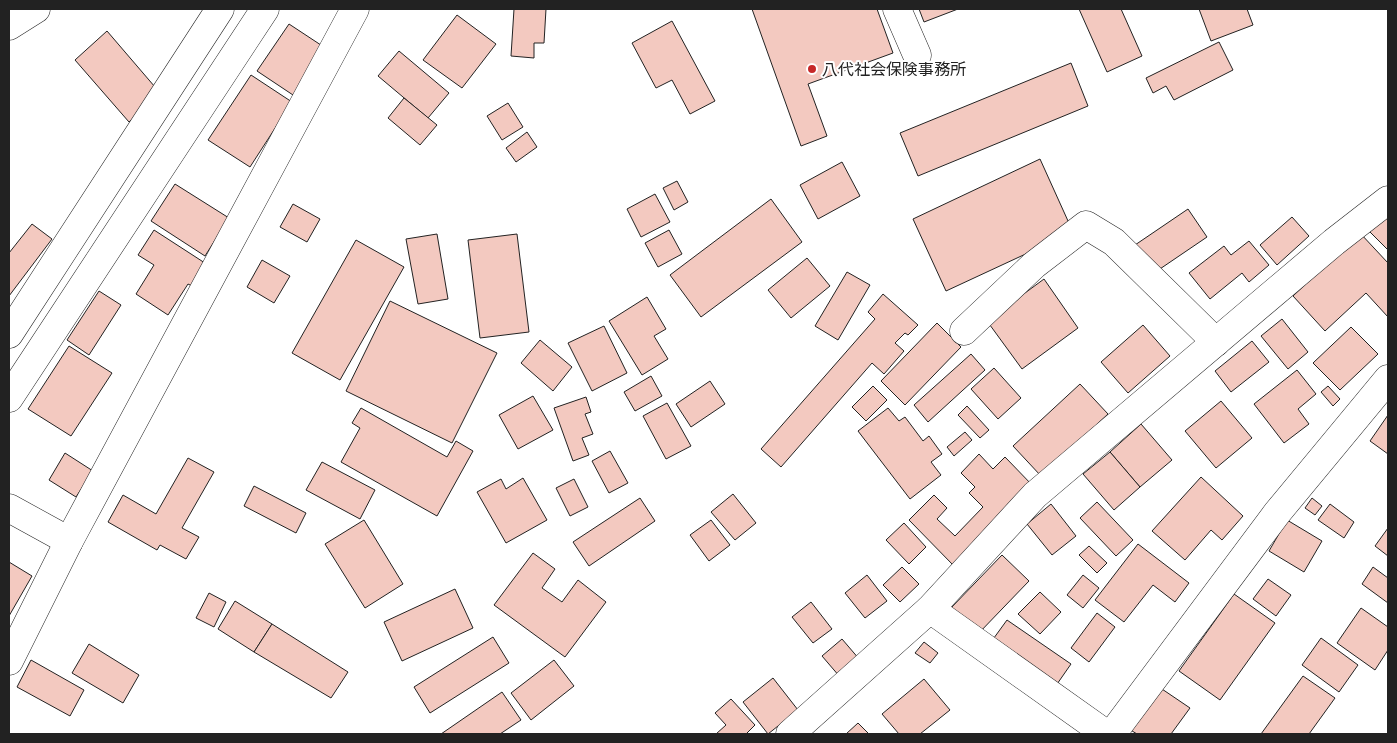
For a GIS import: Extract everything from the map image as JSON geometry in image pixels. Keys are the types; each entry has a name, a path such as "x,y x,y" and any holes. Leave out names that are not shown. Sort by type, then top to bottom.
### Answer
{"street":[{"path":"9,26 36,9"},
{"path":"9,334 220,9"},
{"path":"9,398 265,9"},
{"path":"9,661 69,541 355,9"},
{"path":"897,9 917,55"},
{"path":"790,734 930,609 1035,495 1334,242 1388,200"},
{"path":"964,331 1034,265 1086,225 1114,242 1216,342"},
{"path":"1112,734 1277,513 1388,378"},
{"path":"9,508 69,541"},
{"path":"930,609 1106,734"}],"building":[{"path":"514,9 546,9 544,43 534,43 534,58 511,56"},
{"name":"八代社会保険事務所","path":"752,9 877,9 893,53 808,84 827,136 801,146"},
{"path":"919,9 958,9 924,22"},
{"path":"1079,9 1121,9 1142,56 1107,72"},
{"path":"1199,9 1247,9 1253,25 1211,41"},
{"path":"457,15 496,44 462,88 423,60"},
{"path":"672,21 715,101 690,114 672,80 656,88 632,43"},
{"path":"289,24 330,51 299,99 257,71"},
{"path":"107,31 161,94 129,122 75,60"},
{"path":"1219,42 1233,70 1174,100 1166,86 1153,93 1146,78"},
{"path":"399,51 449,93 428,118 378,76"},
{"path":"1071,63 1088,106 918,176 900,133"},
{"path":"251,75 292,102 250,167 208,140"},
{"path":"404,98 437,125 420,145 388,118"},
{"path":"508,103 523,127 502,140 487,116"},
{"path":"527,132 537,147 516,162 506,148"},
{"path":"1040,159 1073,232 946,291 913,219"},
{"path":"842,162 860,196 818,219 800,185"},
{"path":"677,181 688,202 674,210 663,188"},
{"path":"175,184 229,218 205,256 151,221"},
{"path":"655,194 670,222 641,237 627,209"},
{"path":"771,199 802,242 701,317 670,275"},
{"path":"293,204 320,219 307,242 280,227"},
{"path":"1188,209 1207,237 1154,273 1135,245"},
{"path":"1388,213 1388,250 1370,232"},
{"path":"1292,217 1309,236 1277,265 1260,245"},
{"path":"32,224 52,239 9,296 9,253"},
{"path":"154,230 208,265 194,287 188,284 168,315 136,294 154,265 138,255"},
{"path":"669,230 682,254 658,267 645,243"},
{"path":"1360,233 1388,263 1388,317 1366,293 1325,331 1293,296"},
{"path":"437,234 448,299 418,304 406,239"},
{"path":"517,234 529,332 480,338 468,240"},
{"path":"356,240 404,267 340,380 292,353"},
{"path":"1249,241 1269,265 1249,282 1242,273 1210,299 1189,273 1224,246 1231,255"},
{"path":"807,258 830,286 791,318 768,290"},
{"path":"262,260 290,276 274,303 247,287"},
{"path":"847,272 870,285 838,340 815,326"},
{"path":"1044,279 1078,328 1022,369 987,321"},
{"path":"99,291 121,305 89,355 67,340"},
{"path":"883,294 918,325 908,335 905,333 895,343 904,351 884,374 872,363 781,467 761,449 875,319 868,312"},
{"path":"647,297 666,329 654,336 668,359 642,375 609,321"},
{"path":"390,301 497,353 452,443 346,391"},
{"path":"1282,319 1308,352 1288,369 1261,336"},
{"path":"937,323 961,347 905,405 881,381"},
{"path":"1143,325 1170,356 1128,393 1101,362"},
{"path":"604,326 627,373 592,391 568,343"},
{"path":"1351,327 1378,354 1340,390 1313,363"},
{"path":"540,340 572,367 553,391 521,363"},
{"path":"1252,341 1269,362 1231,392 1215,371"},
{"path":"69,346 112,373 71,436 28,409"},
{"path":"971,354 985,370 928,422 914,405"},
{"path":"994,368 1021,398 998,419 971,389"},
{"path":"1297,370 1316,394 1298,409 1309,424 1284,443 1254,404"},
{"path":"651,376 662,396 635,411 624,392"},
{"path":"710,381 725,404 691,427 676,404"},
{"path":"1080,384 1108,414 1041,476 1013,446"},
{"path":"873,386 887,400 866,421 852,407"},
{"path":"1328,386 1340,399 1333,406 1321,392"},
{"path":"533,396 553,430 518,449 499,415"},
{"path":"586,397 591,412 585,414 593,434 582,438 589,455 573,461 554,408"},
{"path":"1221,401 1252,438 1216,468 1185,431"},
{"path":"667,403 691,446 666,459 643,416"},
{"path":"967,406 989,430 980,438 958,415"},
{"path":"361,408 447,457 456,441 473,451 437,516 341,462 360,428 352,423"},
{"path":"888,408 899,421 905,417 923,441 929,436 942,454 931,462 941,475 910,499 858,431"},
{"path":"1388,415 1388,454 1370,441"},
{"path":"1141,424 1172,460 1140,487 1110,452"},
{"path":"965,432 972,440 954,456 947,447"},
{"path":"610,451 628,483 609,493 592,461"},
{"path":"1110,452 1140,487 1114,510 1083,474"},
{"path":"65,453 93,471 76,497 49,480"},
{"path":"979,454 993,469 1005,457 1034,487 954,566 909,520 934,495 947,508 937,519 955,536 983,507 969,493 975,487 961,473"},
{"path":"188,458 214,472 182,528 199,537 186,559 160,545 157,550 108,522 123,495 156,514"},
{"path":"322,462 375,490 360,519 306,490"},
{"path":"1201,477 1243,516 1222,540 1211,530 1185,560 1152,531"},
{"path":"523,478 547,520 506,543 477,492 501,479 506,489"},
{"path":"574,479 588,507 570,516 556,488"},
{"path":"254,486 306,513 296,533 244,506"},
{"path":"733,494 756,523 735,540 711,512"},
{"path":"640,498 655,521 589,566 573,542"},
{"path":"1312,498 1322,506 1315,515 1305,508"},
{"path":"1097,502 1133,540 1116,556 1080,518"},
{"path":"1051,504 1076,536 1052,555 1027,524"},
{"path":"1330,504 1354,522 1344,538 1318,520"},
{"path":"364,520 403,584 365,608 325,544"},
{"path":"711,520 730,545 709,561 690,535"},
{"path":"1287,520 1322,541 1304,572 1269,551"},
{"path":"904,523 926,547 909,564 886,540"},
{"path":"1388,528 1388,556 1375,546"},
{"path":"1138,544 1189,583 1175,602 1153,585 1124,622 1095,600"},
{"path":"1089,546 1107,563 1097,573 1079,555"},
{"path":"533,553 555,569 542,588 562,602 578,580 606,602 565,657 494,605"},
{"path":"1002,555 1029,581 977,635 950,609"},
{"path":"9,562 32,576 9,616"},
{"path":"902,567 919,584 900,602 883,585"},
{"path":"1373,567 1388,578 1388,603 1362,584"},
{"path":"867,575 887,601 865,618 845,593"},
{"path":"1083,575 1099,588 1083,608 1067,595"},
{"path":"1268,579 1291,595 1276,616 1253,599"},
{"path":"455,589 473,628 402,661 384,622"},
{"path":"1040,592 1061,612 1040,634 1018,614"},
{"path":"209,593 226,602 214,627 196,618"},
{"path":"1234,594 1275,623 1220,700 1179,671"},
{"path":"235,601 272,624 254,652 218,629"},
{"path":"811,602 832,629 813,643 792,617"},
{"path":"1361,608 1388,627 1388,650 1375,670 1337,643"},
{"path":"1097,613 1115,627 1089,662 1071,648"},
{"path":"1007,620 1071,664 1055,687 991,642"},
{"path":"272,624 348,672 331,698 254,652"},
{"path":"493,637 509,663 430,713 414,687"},
{"path":"1321,638 1358,665 1339,692 1302,665"},
{"path":"842,639 860,660 840,677 822,656"},
{"path":"924,642 938,653 930,663 915,653"},
{"path":"89,644 139,675 123,703 72,673"},
{"path":"31,660 84,690 70,716 17,687"},
{"path":"554,660 574,686 531,720 511,693"},
{"path":"1303,676 1335,698 1309,734 1261,734"},
{"path":"773,678 798,710 768,734 743,702"},
{"path":"924,679 950,710 920,734 899,734 882,714"},
{"path":"1159,687 1190,708 1171,734 1137,734 1129,729"},
{"path":"502,692 521,720 500,734 441,734"},
{"path":"731,699 755,725 746,734 716,734 726,725 715,713"},
{"path":"858,723 869,734 846,734"}],"place":[{"name":"八代社会保険事務所","path":"812,69"}]}
